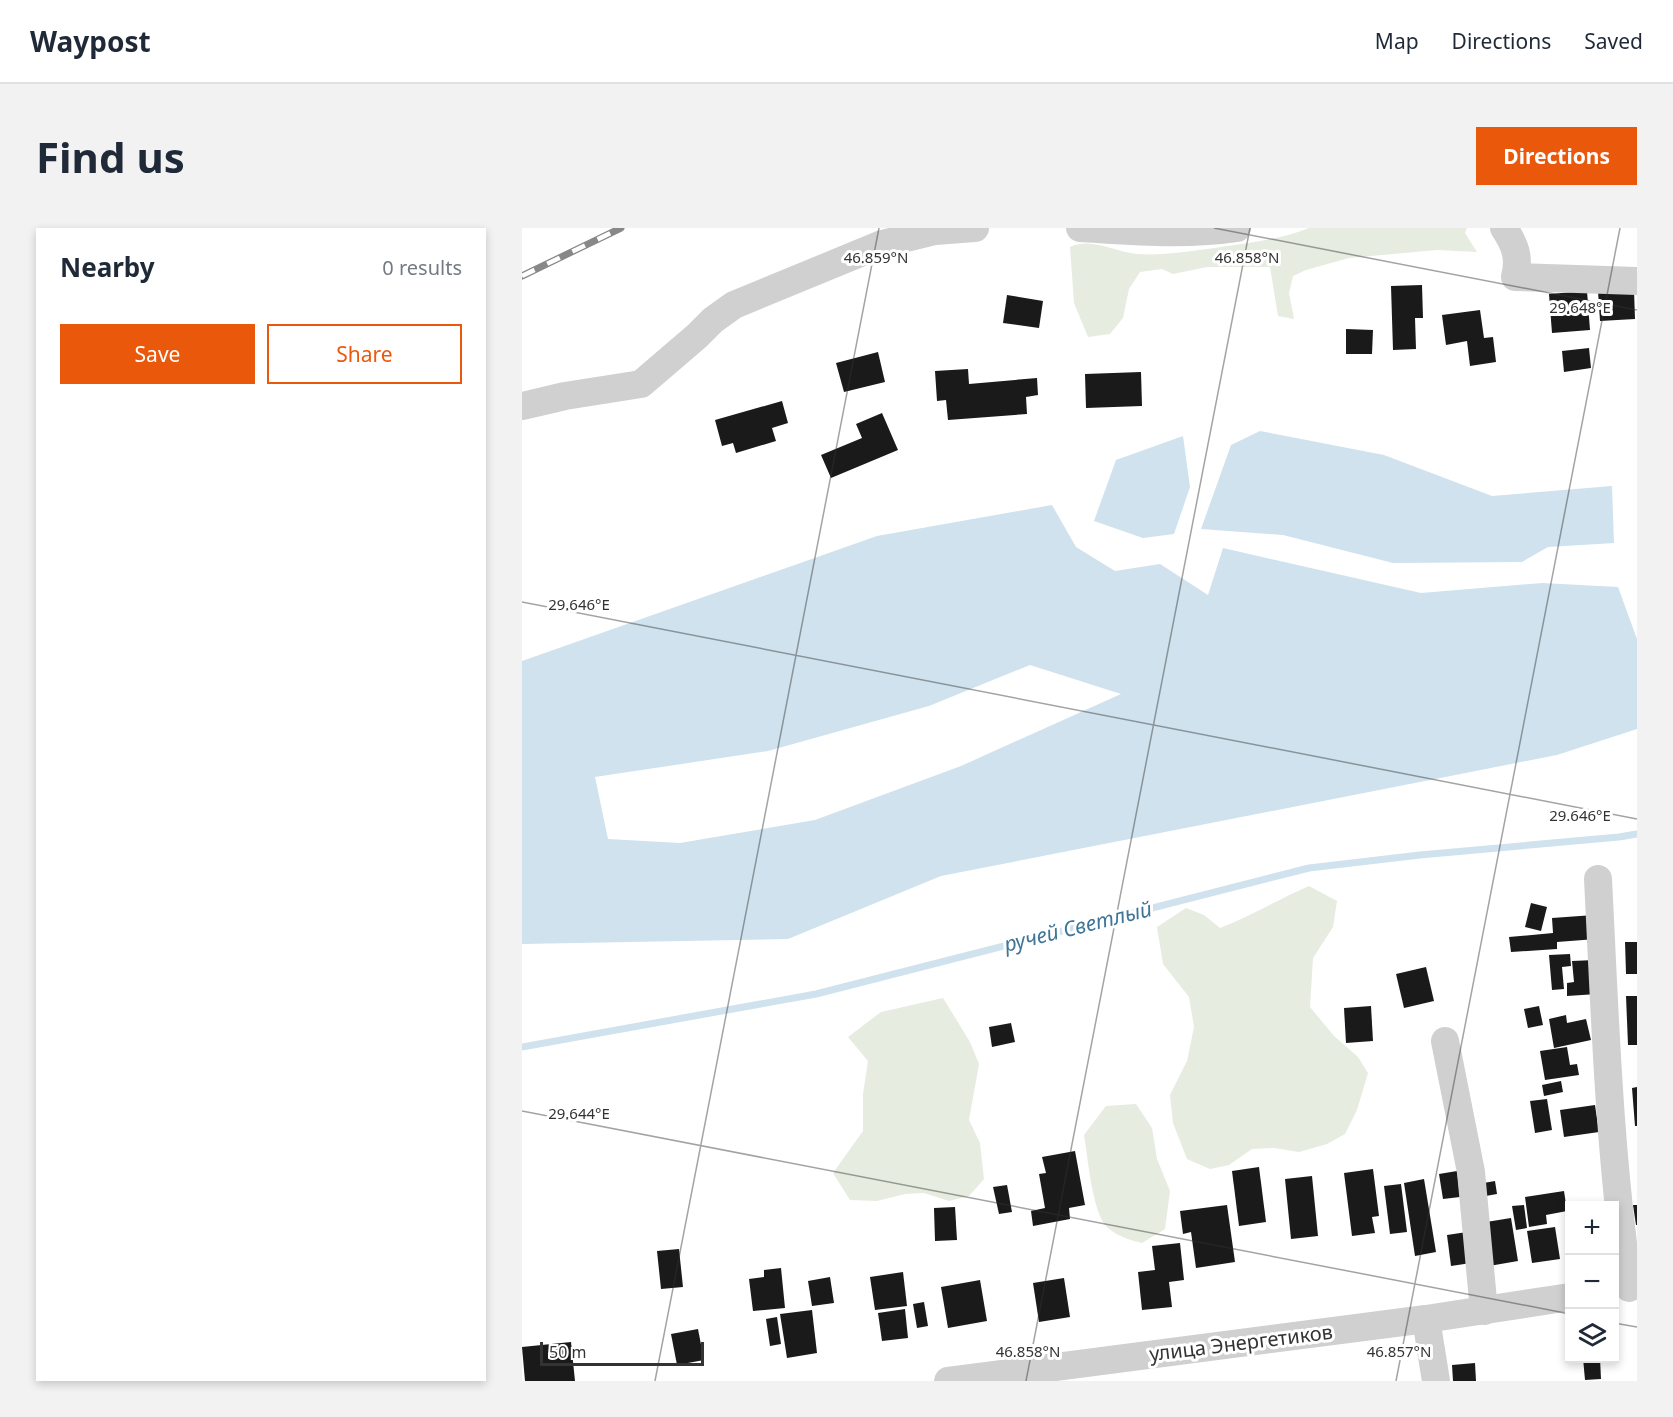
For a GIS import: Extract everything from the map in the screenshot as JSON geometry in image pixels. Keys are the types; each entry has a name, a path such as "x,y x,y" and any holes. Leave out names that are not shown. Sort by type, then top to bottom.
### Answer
{"street":[{"path":"522,406 565,396 641,384 713,320 734,305 882,244 936,231 975,228"},
{"path":"1080,228 1202,232 1237,228"},
{"path":"1504,228 1519,263 1515,277 1637,281"},
{"path":"1598,879 1612,1144 1627,1288"},
{"path":"1445,1041 1471,1172 1484,1311"},
{"name":"улица Энергетиков","path":"948,1381 1426,1319 1565,1298"},
{"path":"1426,1319 1436,1381"}],"shaded area":[{"path":"1309,228 1467,228 1465,233 1477,252 1437,250 1349,258 1306,270 1293,276 1289,293 1294,319 1278,316 1270,267 1207,267 1173,274 1162,269 1140,272 1129,289 1123,318 1110,334 1088,337 1074,303 1070,247 1079,244 1095,244 1128,253 1166,254 1263,241"},
{"path":"1309,886 1337,901 1333,927 1313,958 1310,1007 1334,1036 1358,1057 1368,1073 1357,1110 1345,1134 1327,1144 1299,1152 1274,1148 1252,1149 1229,1165 1210,1169 1187,1159 1173,1123 1170,1095 1187,1061 1194,1027 1189,997 1163,964 1157,927 1186,908 1204,915 1220,928"},
{"path":"943,998 970,1042 979,1064 969,1120 980,1143 984,1179 969,1196 949,1201 924,1193 905,1194 877,1201 850,1200 833,1173 863,1131 863,1094 868,1061 848,1037 881,1012"},
{"path":"1136,1104 1152,1128 1157,1159 1170,1191 1165,1229 1142,1243 1115,1233 1102,1220 1094,1197 1084,1135 1106,1106"}],"water":[{"path":"1260,431 1384,455 1492,496 1612,486 1614,543 1548,547 1522,562 1393,563 1283,535 1201,529 1231,445"},
{"path":"1183,436 1190,487 1174,534 1143,538 1094,521 1116,460"},
{"path":"1052,505 1076,547 1115,571 1160,564 1208,595 1223,548 1421,593 1542,583 1618,587 1637,639 1637,729 1557,755 941,876 788,939 522,944 522,661 877,536","holes":["1030,665 1121,694 961,766 815,820 680,843 608,839 595,777 768,751 929,706"]}],"building":[{"path":"1422,285 1423,318 1415,318 1416,349 1393,350 1391,286"},
{"path":"1634,290 1635,319 1600,321 1598,291"},
{"path":"1587,291 1590,330 1552,333 1549,294"},
{"path":"1007,295 1043,301 1039,328 1003,323"},
{"path":"1480,310 1484,338 1493,337 1496,362 1470,366 1467,341 1446,345 1442,315"},
{"path":"1346,329 1373,330 1372,354 1346,354"},
{"path":"1589,348 1591,368 1564,372 1562,351"},
{"path":"878,352 885,382 844,392 836,363"},
{"path":"968,369 969,384 1037,378 1038,395 1026,397 1027,414 948,420 946,400 937,401 935,371"},
{"path":"1141,372 1142,406 1086,408 1085,374"},
{"path":"782,401 788,423 772,428 776,441 736,453 733,443 722,446 715,420"},
{"path":"882,413 898,450 831,478 821,455 862,438 856,424"},
{"path":"1531,903 1547,907 1541,931 1525,927"},
{"path":"1594,915 1596,939 1557,942 1557,949 1511,952 1509,937 1553,933 1552,918"},
{"path":"1625,942 1637,942 1637,974 1626,974"},
{"path":"1570,954 1571,966 1562,967 1564,989 1552,990 1549,955"},
{"path":"1595,960 1597,994 1567,996 1567,983 1574,982 1572,961"},
{"path":"1426,967 1434,1001 1404,1008 1396,974"},
{"path":"1626,996 1637,996 1637,1045 1628,1045"},
{"path":"1371,1006 1373,1041 1346,1043 1344,1008"},
{"path":"1539,1006 1543,1025 1528,1028 1524,1009"},
{"path":"1566,1015 1567,1023 1586,1019 1591,1040 1554,1048 1549,1019"},
{"path":"1011,1023 1015,1042 992,1047 989,1027"},
{"path":"1567,1047 1570,1065 1577,1064 1579,1075 1545,1080 1540,1051"},
{"path":"1561,1081 1563,1092 1544,1096 1542,1085"},
{"path":"1637,1087 1637,1126 1635,1126 1632,1088"},
{"path":"1547,1099 1552,1130 1535,1133 1530,1101"},
{"path":"1595,1105 1599,1132 1564,1137 1560,1110"},
{"path":"1075,1151 1085,1205 1069,1208 1070,1219 1033,1226 1031,1211 1045,1208 1039,1174 1046,1173 1042,1157"},
{"path":"1259,1167 1266,1222 1239,1226 1232,1171"},
{"path":"1373,1169 1379,1216 1372,1217 1375,1233 1352,1236 1344,1173"},
{"path":"1457,1171 1460,1197 1443,1199 1439,1174"},
{"path":"1312,1176 1318,1236 1291,1239 1285,1179"},
{"path":"1424,1179 1436,1252 1415,1256 1404,1183"},
{"path":"1495,1181 1497,1194 1480,1197 1478,1184"},
{"path":"1401,1184 1407,1232 1390,1234 1384,1186"},
{"path":"1007,1185 1012,1212 999,1214 993,1187"},
{"path":"1564,1191 1565,1211 1546,1215 1547,1224 1529,1227 1525,1197"},
{"path":"1227,1205 1235,1262 1196,1268 1191,1232 1183,1234 1180,1211"},
{"path":"1524,1205 1527,1228 1516,1230 1512,1206"},
{"path":"1633,1205 1637,1205 1637,1225 1636,1225"},
{"path":"955,1207 957,1240 935,1241 934,1208"},
{"path":"1511,1218 1518,1261 1489,1266 1480,1223"},
{"path":"1555,1227 1560,1259 1532,1263 1527,1231"},
{"path":"1467,1232 1471,1263 1451,1266 1447,1235"},
{"path":"1180,1243 1184,1280 1169,1282 1172,1307 1142,1310 1138,1272 1155,1270 1152,1246"},
{"path":"679,1249 683,1287 661,1289 657,1251"},
{"path":"781,1268 785,1308 753,1311 749,1279 764,1277 764,1270"},
{"path":"903,1272 907,1306 875,1310 870,1277"},
{"path":"830,1277 834,1303 812,1306 808,1281"},
{"path":"1064,1278 1070,1317 1039,1322 1033,1283"},
{"path":"980,1280 987,1321 948,1328 941,1287"},
{"path":"924,1302 928,1326 917,1328 913,1304"},
{"path":"905,1309 908,1338 882,1341 878,1313"},
{"path":"812,1310 817,1353 787,1358 780,1314"},
{"path":"777,1317 781,1344 770,1346 766,1319"},
{"path":"698,1329 704,1360 677,1365 671,1334"},
{"path":"571,1342 575,1381 525,1381 522,1347"},
{"path":"1475,1363 1476,1381 1453,1381 1452,1365"},
{"path":"1583,1363 1600,1363 1601,1379 1585,1380"}],"waterway":[{"name":"ручей Светлый","path":"522,1047 816,994 1309,868 1637,834"}],"railway":[{"path":"522,276 621,228"}]}
